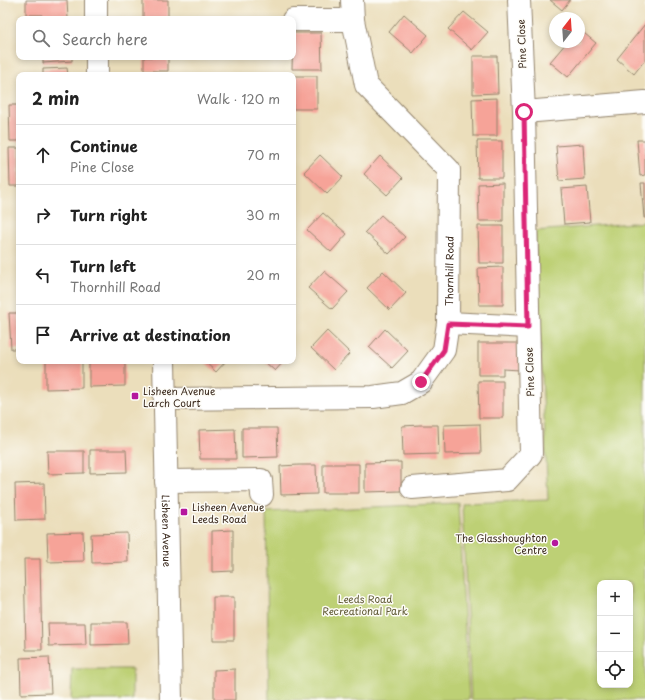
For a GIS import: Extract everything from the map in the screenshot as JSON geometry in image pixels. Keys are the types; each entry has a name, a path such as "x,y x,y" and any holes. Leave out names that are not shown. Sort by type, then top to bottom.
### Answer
{"street":[{"path":"96,0 96,16"},
{"name":"Pine Close","path":"412,488 508,480 532,454 524,112 519,0"},
{"path":"296,19 352,10"},
{"name":"Thornhill Road","path":"165,399 373,397 402,393 421,382 444,350 448,324 449,170 366,85 352,10"},
{"path":"97,60 97,72"},
{"path":"524,112 645,102"},
{"path":"448,324 528,327"},
{"name":"Lisheen Avenue","path":"164,364 171,700"},
{"path":"166,481 261,480 262,495"}],"green space":[{"path":"645,222 645,700 471,700 462,505 463,503 548,500 535,231"},
{"name":"Leeds Road Recreational Park","path":"458,503 469,700 269,700 266,512"},
{"path":"72,669 132,669 132,700 71,700"}],"building":[{"path":"26,0 67,0 68,16 26,15"},
{"path":"143,0 168,0 168,16 143,16"},
{"path":"550,0 570,0 562,10"},
{"path":"464,12 488,32 472,50 448,29"},
{"path":"404,14 428,35 413,53 389,32"},
{"path":"645,24 645,60 634,74 617,59"},
{"path":"296,33 321,33 322,69 292,69 292,60 296,60"},
{"path":"585,34 596,43 568,77 550,62 562,48 585,48"},
{"path":"473,56 497,56 498,93 473,94"},
{"path":"43,60 72,60 72,61 43,63"},
{"path":"144,60 168,60 168,71 144,71"},
{"path":"67,68 68,72 43,72 43,69"},
{"path":"296,76 317,76 317,109 296,109"},
{"path":"497,98 497,136 473,136 472,99"},
{"path":"9,105 16,105 16,141 10,141"},
{"path":"637,140 645,140 645,175 640,176"},
{"path":"477,141 502,141 502,178 478,178"},
{"path":"583,144 585,179 559,181 556,146"},
{"path":"9,148 16,148 16,186 10,186"},
{"path":"320,155 343,177 327,194 304,172"},
{"path":"380,156 403,178 387,195 364,174"},
{"path":"503,183 503,221 479,221 478,184"},
{"path":"641,183 645,183 645,218 644,218"},
{"path":"587,187 590,222 564,224 561,189"},
{"path":"323,213 347,234 331,252 307,230"},
{"path":"381,215 405,237 389,254 365,232"},
{"path":"478,226 503,226 503,263 479,263"},
{"path":"503,267 503,305 479,305 478,268"},
{"path":"324,271 348,292 332,309 308,288"},
{"path":"383,271 406,293 390,310 367,288"},
{"path":"9,313 16,313 16,349 11,349"},
{"path":"385,329 408,351 392,368 369,347"},
{"path":"327,331 350,353 334,370 311,348"},
{"path":"478,343 520,343 520,370 503,369 503,375 478,375"},
{"path":"46,364 82,364 82,388 46,389"},
{"path":"89,364 125,364 125,386 89,387"},
{"path":"207,364 223,364 216,372"},
{"path":"267,364 281,364 275,371"},
{"path":"478,381 503,381 503,418 479,418"},
{"path":"480,424 481,453 445,454 444,425"},
{"path":"438,425 439,454 403,455 402,426"},
{"path":"242,428 277,428 278,457 242,458"},
{"path":"235,429 236,459 200,459 199,430"},
{"path":"90,450 126,450 127,472 90,473"},
{"path":"47,451 84,451 84,473 48,474"},
{"path":"401,462 401,491 365,492 365,463"},
{"path":"323,464 359,464 359,493 323,493"},
{"path":"316,465 317,494 281,495 280,466"},
{"path":"44,483 45,519 16,520 15,484"},
{"path":"233,530 233,571 212,572 212,531"},
{"path":"83,532 84,561 48,562 47,533"},
{"path":"127,533 128,562 92,563 91,534"},
{"path":"24,559 40,559 42,650 26,650"},
{"path":"213,597 234,597 234,640 213,640"},
{"path":"91,622 127,622 128,644 91,645"},
{"path":"48,623 85,623 86,645 49,646"},
{"path":"49,657 51,693 21,694 20,658"},
{"path":"235,669 235,700 214,700 214,670"}],"place":[{"name":"Lisheen Avenue Larch Court","path":"135,396"},
{"name":"Lisheen Avenue Leeds Road","path":"184,512"},
{"name":"The Glasshoughton Centre","path":"555,543"}],"route":[{"path":"421,382 444,350 448,324 528,327 524,112"}]}
